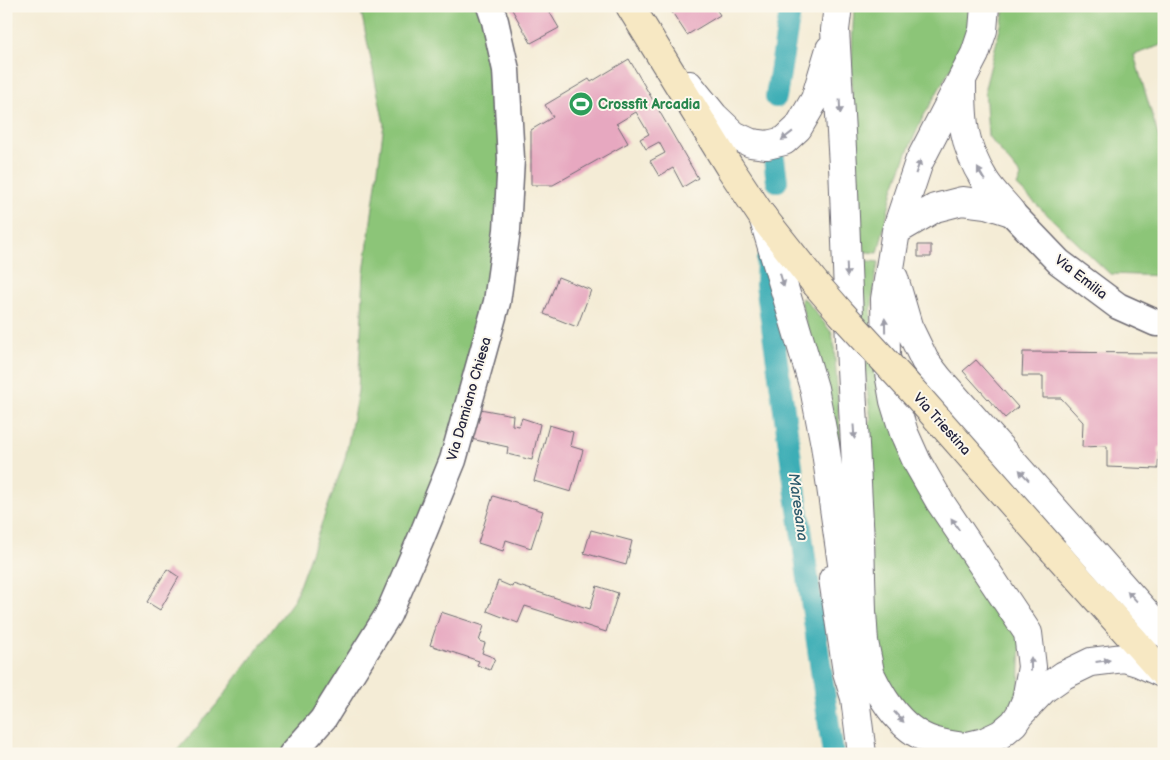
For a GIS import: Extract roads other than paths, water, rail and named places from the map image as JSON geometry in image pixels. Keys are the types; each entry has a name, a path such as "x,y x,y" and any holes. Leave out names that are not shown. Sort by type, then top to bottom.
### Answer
{"main road":[{"name":"Via Triestina","path":"630,6 730,168 762,216 815,283 926,405 1164,674"}],"street":[{"name":"Via Damiano Chiesa","path":"292,754 323,719 388,615 453,460 497,302 506,230 511,159 506,70 490,6"},
{"path":"985,6 983,30 975,54 919,162 896,231 885,299 886,356 894,400 904,433 917,462 940,502 1028,633 1032,666 1026,700 1020,714"},
{"path":"654,46 683,77 714,116 734,135 751,143 766,145 784,141 798,128 815,100 837,18"},
{"path":"837,18 850,368 866,658 855,698"},
{"path":"962,79 962,112 966,143 985,180 1011,212"},
{"path":"896,231 935,208 962,201 986,204 1011,212"},
{"name":"Via Emilia","path":"1011,212 1059,262 1118,306 1156,323 1164,323"},
{"path":"762,216 814,388 825,445 850,616 884,700 900,719 917,734 956,750 984,742 1001,734 1014,723 1044,689 1091,662 1124,658 1164,674"},
{"path":"891,264 908,326 926,361 939,379 1164,633"},
{"path":"795,323 847,672 855,698 862,754"}],"waterway":[{"name":"Maresana","path":"776,97 791,6"},
{"name":"Maresana","path":"774,159 777,181"},
{"name":"Maresana","path":"767,261 766,284 833,754"}],"place":[{"name":"Crossfit Arcadia","path":"581,104"}]}
